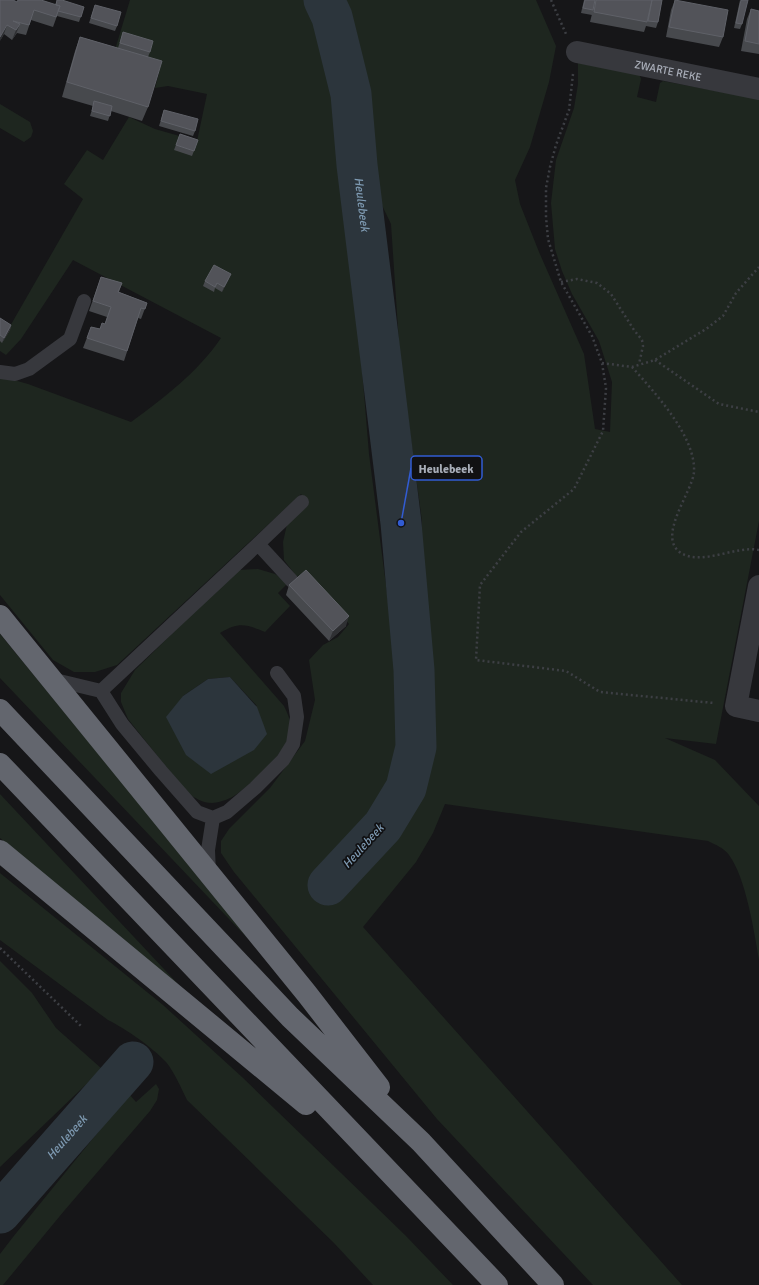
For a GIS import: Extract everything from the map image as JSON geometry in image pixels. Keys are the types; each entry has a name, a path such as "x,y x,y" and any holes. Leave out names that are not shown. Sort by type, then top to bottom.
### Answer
{"highway":[{"path":"0,616 308,994 421,1142"},
{"path":"0,710 290,1017 421,1142 553,1285"},
{"path":"0,764 497,1285"},
{"path":"0,851 128,955 386,1170"}],"street":[{"name":"ZWARTE REKE","path":"573,55 759,89"},
{"path":"759,586 736,706 759,711"}],"lane":[{"path":"0,372 14,374 29,369 70,339 84,301"},
{"path":"101,691 302,502"},
{"path":"258,544 292,581"},
{"path":"51,679 101,691 122,724 196,812 213,818 227,812 255,788 283,760 293,744 297,717 294,696 277,672"},
{"path":"210,874 208,850 213,818"}],"path":[{"path":"551,0 573,55 569,110 556,145 546,188 548,239 561,282 592,336 602,363 606,388 603,431 574,489 521,532 480,585 476,660 566,671 600,692 736,706"},
{"path":"602,363 632,367 655,360 706,329 723,316 736,293 759,267"},
{"path":"561,282 577,279 597,283 611,294 642,340 643,346 639,364"},
{"path":"655,360 719,404 759,412"},
{"path":"632,367 669,410 693,455 694,472 691,486 674,522 672,539 675,548 681,553 689,556 708,556 751,548 759,550"},
{"path":"0,948 81,1026"}],"shaded area":[{"path":"130,0 315,0 329,32 338,66 345,102 348,136 346,176 369,454 405,732 397,773 375,813 315,879 334,897 367,861 399,821 414,794 423,760 426,726 418,599 422,521 400,358 391,224 366,172 364,151 367,104 353,41 340,0 536,0 556,46 549,82 530,147 515,180 520,204 539,252 584,354 595,429 610,432 612,382 599,341 572,294 562,271 555,249 551,203 556,160 574,108 578,84 578,63 639,74 641,79 637,97 656,102 660,83 663,81 759,99 759,521 716,744 665,738 715,760 759,806 759,960 745,891 735,865 727,853 708,841 445,804 433,833 416,862 363,927 682,1285 593,1285 437,1119 234,872 221,853 221,841 229,829 270,788 305,741 315,700 309,660 323,645 338,637 349,624 302,573 297,577 284,560 283,542 288,520 307,501 301,494 117,665 95,672 74,672 53,660 0,595 0,376 28,384 131,422 180,384 202,362 221,338 73,260 21,339 6,355 0,351 0,323 9,328 83,199 64,184 87,150 103,160 129,117 155,129 197,141 207,94 168,86 155,88 159,73 114,53"},
{"path":"0,104 30,122 33,131 31,137 24,142 0,128"},
{"path":"258,569 275,574 288,583 278,593 290,606 265,632 242,625 232,627 220,633 284,706 291,724 291,735 274,760 245,788 228,799 209,803 199,800 187,793 128,719 121,702 121,693 135,670 239,570","holes":["230,677 257,706 183,696 208,679"]},
{"path":"0,634 121,781 249,940 0,678"},
{"path":"230,677 257,707 267,734 254,750 211,774 186,755 166,717 183,696 208,679"},
{"path":"0,794 193,1000 0,838"},
{"path":"0,873 163,1005 242,1077 405,1235 453,1285 373,1285 334,1243 187,1100 172,1071 166,1062 154,1050 123,1028 108,1020 0,940"},
{"path":"0,961 32,993 56,1028 102,1069 0,1167"},
{"path":"156,1084 159,1089 157,1100 150,1111 3,1285 0,1285 0,1254 13,1237 129,1094 136,1102"}],"building":[{"path":"0,0 13,0 17,2 18,0 41,0 60,6 56,17 34,10 29,25 13,21 20,24 16,30 7,25 0,37"},
{"path":"57,0 62,0 84,7 81,17 58,11 60,6 56,5"},
{"path":"585,0 595,0 593,10 583,8"},
{"path":"596,0 652,0 647,22 594,12"},
{"path":"652,0 662,0 658,22 648,21"},
{"path":"675,0 728,10 723,37 669,27"},
{"path":"741,0 748,0 742,24 736,23"},
{"path":"95,5 121,12 117,26 91,18"},
{"path":"751,9 759,11 759,44 745,41"},
{"path":"123,32 153,41 150,52 120,43"},
{"path":"80,37 162,61 148,107 67,82"},
{"path":"94,101 112,106 110,116 92,111"},
{"path":"164,110 198,119 195,131 161,121"},
{"path":"180,134 198,140 194,151 176,145"},
{"path":"214,265 231,274 224,287 217,283 215,287 205,281"},
{"path":"101,277 122,283 118,292 147,303 145,309 141,308 127,351 87,338 91,327 100,329 102,323 105,324 111,307 93,301"},
{"path":"0,318 11,325 4,338 0,335"},
{"path":"306,570 349,616 333,631 289,585"}],"waterway":[{"name":"Heulebeek","path":"324,0 332,17 351,94 357,165 401,523 414,670 416,747 406,788 383,826 328,885"},
{"name":"Heulebeek","path":"0,1213 133,1062"}],"place":[{"name":"Heulebeek","path":"401,523"}]}
